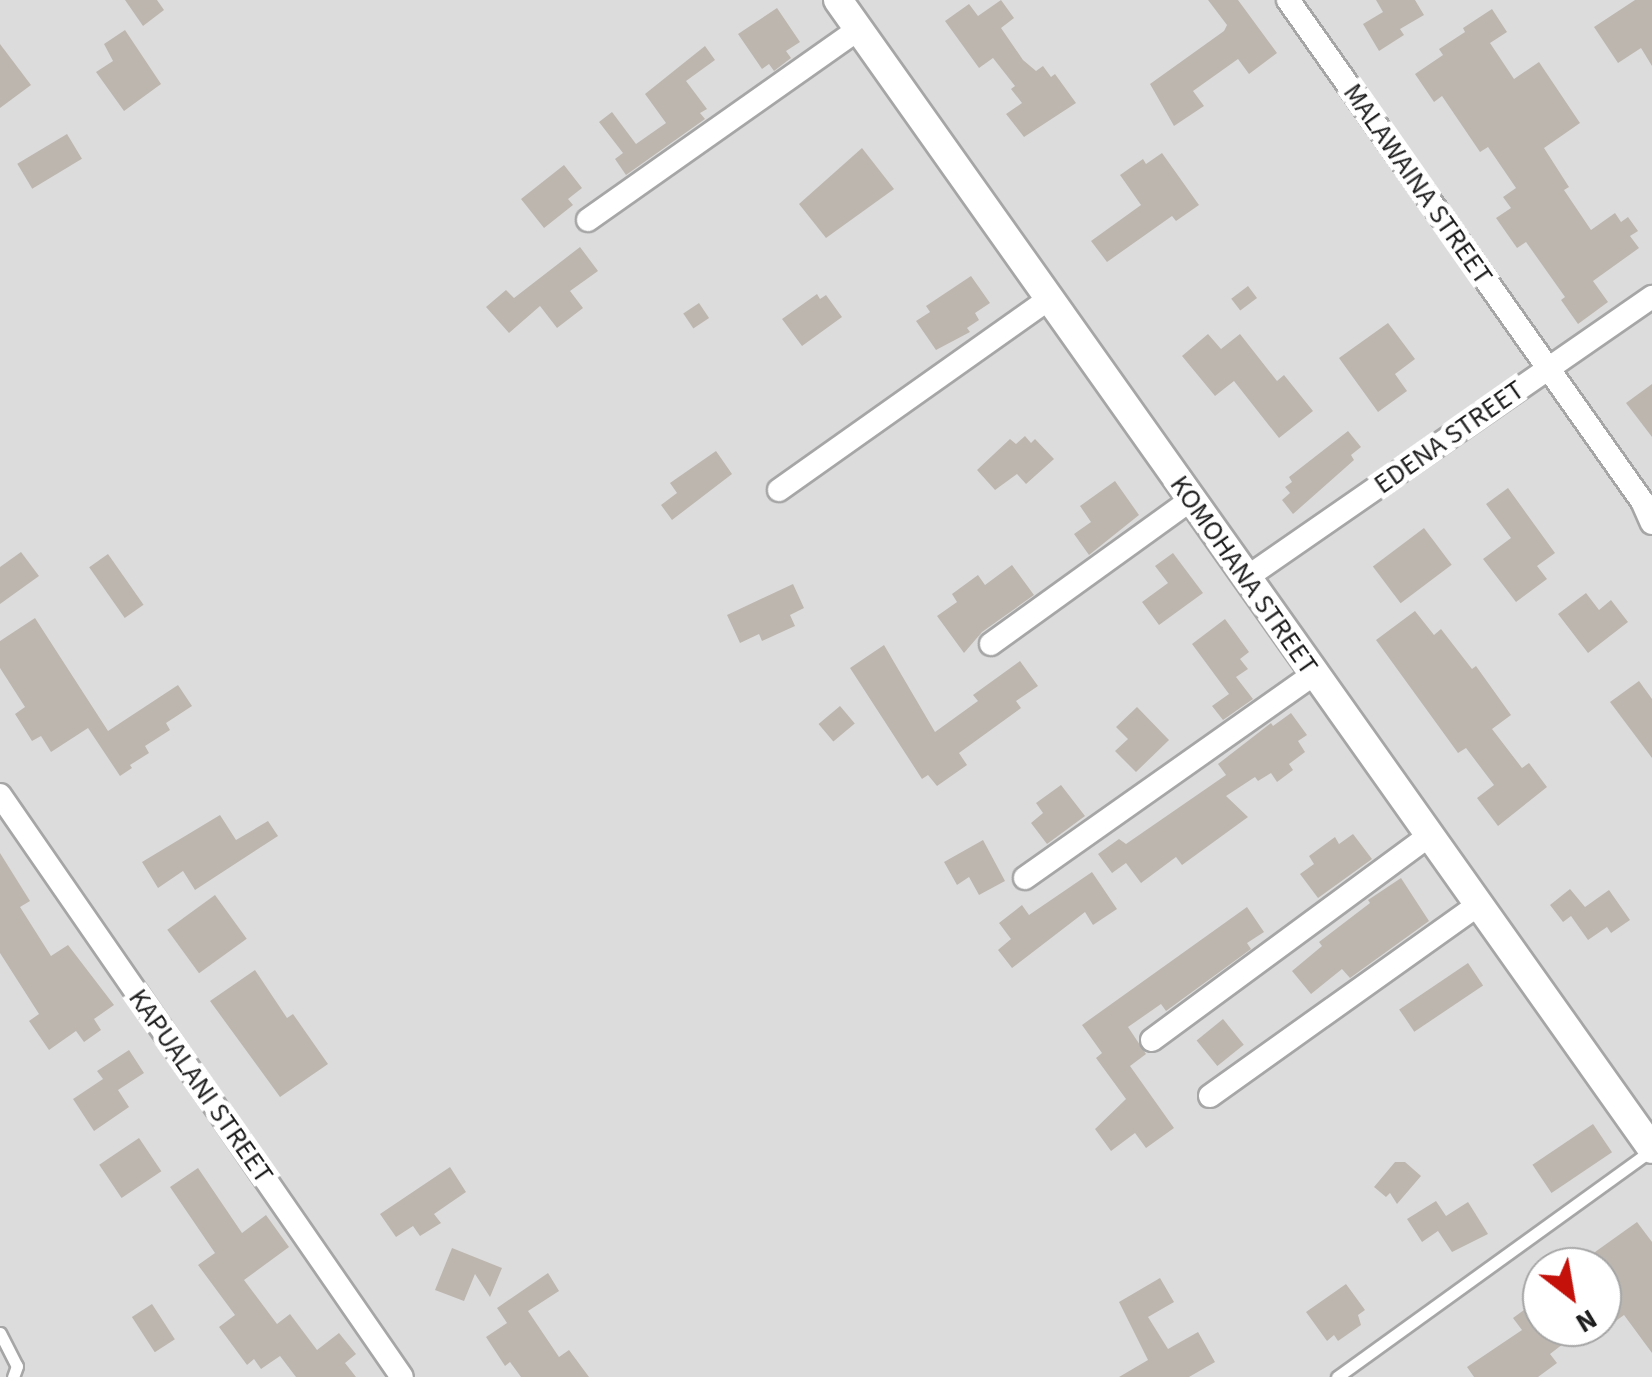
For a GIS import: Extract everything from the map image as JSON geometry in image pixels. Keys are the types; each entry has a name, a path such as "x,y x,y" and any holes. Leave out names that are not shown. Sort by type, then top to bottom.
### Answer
{"street":[{"name":"KOMOHANA STREET","path":"838,0 1652,1150"},
{"name":"MALAWAINA STREET","path":"1288,0 1652,522"},
{"path":"588,220 859,29"},
{"name":"EDENA STREET","path":"1246,578 1652,297"},
{"path":"779,490 1049,299"},
{"path":"991,644 1191,500"},
{"path":"1026,878 1314,674"},
{"name":"KAPUALANI STREET","path":"0,795 402,1377"},
{"path":"1152,1040 1429,836"},
{"path":"1210,1096 1478,905"}],"lane":[{"path":"1338,1377 1652,1150"},
{"path":"0,1333 17,1366 13,1377"}],"shaded area":[{"path":"0,0 1652,0 1652,1377 0,1377"}],"building":[{"path":"125,0 157,0 164,10 143,26"},
{"path":"1001,0 1014,18 1001,28 1023,60 1036,71 1043,66 1051,77 1055,74 1076,103 1024,137 1006,114 1022,103 1011,89 1015,86 993,58 979,68 945,21 969,4 978,16"},
{"path":"1208,0 1238,0 1277,53 1249,74 1238,59 1193,91 1204,106 1174,126 1150,84 1224,31 1227,25"},
{"path":"1376,0 1415,0 1424,15 1400,29 1404,35 1379,51 1363,24 1383,12"},
{"path":"1635,0 1652,0 1652,66 1641,48 1618,63 1594,27"},
{"path":"777,8 800,42 786,51 791,58 774,71 769,64 762,69 738,34"},
{"path":"1492,9 1507,32 1490,43 1514,79 1539,62 1580,123 1544,148 1569,187 1564,190 1591,230 1615,213 1621,222 1628,217 1638,231 1630,236 1639,248 1593,281 1608,302 1578,324 1561,300 1565,297 1526,242 1517,248 1496,218 1511,208 1503,197 1516,188 1488,147 1480,152 1442,96 1434,102 1415,74 1443,55 1439,49 1465,32 1463,28"},
{"path":"125,30 161,84 124,111 96,72 113,61 104,44"},
{"path":"0,44 31,85 0,108"},
{"path":"705,46 715,60 686,81 707,109 700,113 705,119 626,175 615,159 623,153 599,122 612,112 636,144 666,123 645,94"},
{"path":"67,134 82,159 32,189 17,164"},
{"path":"862,148 894,189 826,238 799,204"},
{"path":"1162,153 1199,205 1176,221 1172,216 1107,262 1091,241 1141,205 1120,175 1143,159 1146,164"},
{"path":"564,165 582,188 568,199 573,205 544,228 521,199"},
{"path":"580,247 598,271 570,291 583,308 557,328 540,306 509,333 486,307 506,290 514,298"},
{"path":"971,276 990,303 975,313 979,320 967,328 970,332 936,350 916,321 930,312 926,306"},
{"path":"1248,286 1257,298 1240,311 1231,299"},
{"path":"817,294 820,299 826,295 842,317 802,346 782,319"},
{"path":"699,303 709,318 693,329 683,314"},
{"path":"1388,323 1415,359 1395,374 1407,391 1378,412 1339,358"},
{"path":"1208,334 1221,349 1240,334 1277,381 1284,375 1313,411 1279,438 1234,381 1215,396 1182,356"},
{"path":"1652,384 1652,437 1626,403"},
{"path":"1348,431 1361,447 1351,455 1354,460 1293,514 1282,500 1290,493 1285,487 1292,482 1289,477"},
{"path":"1025,436 1031,443 1035,439 1054,459 1026,484 1017,474 995,490 977,470 1010,439 1016,444"},
{"path":"716,451 732,474 672,520 661,505 677,493 670,483"},
{"path":"1115,481 1139,515 1089,555 1074,534 1091,522 1080,506"},
{"path":"1508,488 1555,553 1537,566 1547,579 1516,602 1483,559 1511,538 1486,504"},
{"path":"1424,528 1452,565 1401,603 1373,567"},
{"path":"21,552 39,576 0,604 0,567"},
{"path":"1173,553 1203,593 1159,625 1142,602 1168,583 1155,566"},
{"path":"108,554 144,605 125,618 89,567"},
{"path":"1012,565 1034,595 982,632 964,653 937,616 957,602 952,594 978,575 985,585"},
{"path":"793,584 804,608 790,615 795,626 762,641 759,634 740,643 727,615"},
{"path":"1586,593 1599,610 1611,600 1628,622 1588,653 1558,614"},
{"path":"1415,611 1434,635 1441,629 1472,669 1476,666 1511,715 1492,729 1522,768 1529,763 1547,787 1498,826 1477,798 1494,785 1466,748 1458,753 1376,640"},
{"path":"35,618 108,731 178,685 192,706 166,723 170,730 145,746 149,753 120,776 88,728 51,752 41,736 32,741 15,714 25,707 0,668 0,641"},
{"path":"1225,619 1249,652 1240,659 1248,669 1236,677 1253,699 1223,720 1212,706 1229,694 1192,644"},
{"path":"884,645 935,732 978,701 973,695 1020,661 1038,686 1016,701 1021,708 959,753 967,765 937,786 928,775 922,779 850,668"},
{"path":"1639,681 1652,699 1652,758 1610,702"},
{"path":"840,706 855,724 833,742 819,724"},
{"path":"1137,707 1169,740 1136,772 1115,751 1128,739 1116,727"},
{"path":"1291,713 1307,735 1298,741 1305,752 1289,764 1293,770 1277,782 1271,773 1258,781 1255,777 1226,796 1248,817 1182,865 1176,857 1141,883 1126,863 1112,873 1098,854 1119,839 1126,844 1226,775 1218,764 1271,723 1273,726"},
{"path":"1061,785 1085,816 1047,844 1031,823 1043,813 1036,803"},
{"path":"220,815 236,840 268,821 278,836 195,890 183,871 158,888 142,862"},
{"path":"1353,834 1372,859 1318,898 1300,874 1314,864 1309,856 1335,837 1339,844"},
{"path":"983,840 1005,881 979,895 969,877 957,885 944,862"},
{"path":"0,853 30,901 20,907 51,956 68,945 114,1005 94,1019 101,1030 84,1042 76,1031 49,1050 29,1021 39,1014 0,953"},
{"path":"1092,872 1117,909 1093,925 1085,912 1012,968 998,950 1011,939 999,923 1022,905 1029,915"},
{"path":"1401,878 1429,921 1350,978 1342,969 1311,994 1292,971 1322,946 1319,942 1370,903 1368,900"},
{"path":"1570,889 1585,907 1609,890 1630,920 1611,933 1607,927 1588,940 1571,916 1563,922 1550,905"},
{"path":"215,895 247,939 199,973 167,930"},
{"path":"1247,907 1264,932 1247,943 1251,949 1166,1011 1161,1004 1128,1027 1146,1054 1130,1066 1174,1128 1146,1148 1135,1133 1111,1151 1095,1129 1126,1099 1096,1058 1102,1053 1082,1025"},
{"path":"1468,963 1483,985 1414,1032 1399,1009"},
{"path":"255,970 287,1018 293,1014 328,1064 280,1097 210,1001"},
{"path":"1223,1019 1244,1045 1217,1066 1197,1040"},
{"path":"129,1050 144,1073 118,1090 129,1107 94,1131 73,1099 103,1079 97,1071"},
{"path":"1593,1124 1612,1152 1551,1193 1532,1165"},
{"path":"139,1138 161,1171 122,1198 99,1165"},
{"path":"1395,1162 1405,1162 1421,1176 1397,1204 1390,1193 1386,1197 1374,1187"},
{"path":"450,1167 466,1192 434,1214 441,1223 420,1236 413,1226 396,1237 380,1214"},
{"path":"198,1168 242,1233 266,1215 289,1247 244,1280 277,1324 290,1314 317,1350 339,1333 356,1354 345,1363 356,1377 296,1377 280,1356 261,1369 254,1359 247,1365 219,1327 235,1315 198,1265 215,1253 170,1187"},
{"path":"1436,1201 1446,1216 1468,1202 1488,1234 1452,1252 1438,1231 1422,1242 1407,1219"},
{"path":"1637,1222 1652,1242 1652,1353 1622,1316 1622,1247 1602,1247"},
{"path":"452,1248 502,1268 490,1297 475,1274 464,1301 435,1290"},
{"path":"548,1273 559,1291 528,1311 559,1357 569,1350 589,1377 521,1377 510,1362 505,1366 486,1337 507,1323 497,1308"},
{"path":"1160,1278 1174,1302 1148,1317 1168,1349 1198,1332 1215,1362 1189,1377 1119,1377 1148,1360 1119,1302"},
{"path":"1346,1284 1365,1310 1358,1315 1361,1325 1338,1341 1334,1335 1327,1341 1306,1312"},
{"path":"152,1304 175,1339 155,1352 132,1317"},
{"path":"1522,1311 1522,1330 1513,1318"},
{"path":"1522,1330 1522,1347 1559,1347 1550,1354 1557,1363 1538,1377 1474,1377 1467,1367"}]}
